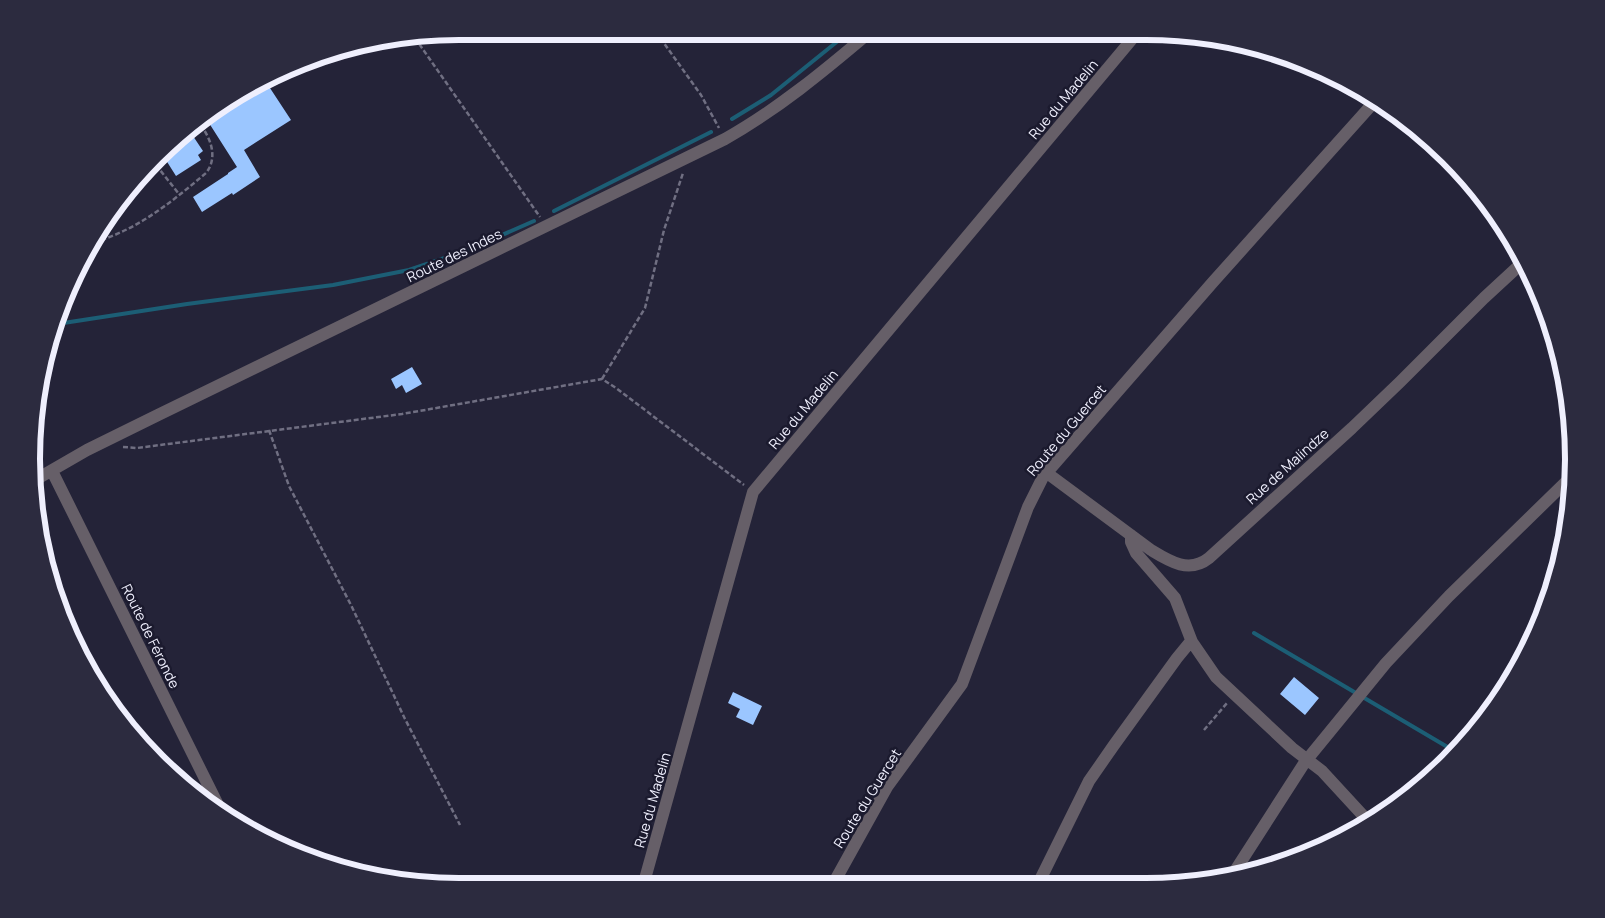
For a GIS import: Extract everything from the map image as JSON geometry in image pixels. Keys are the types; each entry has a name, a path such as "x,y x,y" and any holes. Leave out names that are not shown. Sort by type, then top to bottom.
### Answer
{"street":[{"name":"Route des Indes","path":"41,476 105,441 726,139 782,103 861,40"},
{"name":"Rue du Madelin","path":"645,878 753,492 1131,40"},
{"name":"Route du Guercet","path":"837,878 888,787 962,684 1038,485 1213,282 1371,106"},
{"name":"Rue de Malindze","path":"1047,473 1151,550 1178,564 1192,566 1205,562 1352,428 1518,267"},
{"name":"Route de Féronde","path":"52,471 215,799"},
{"path":"1237,868 1307,760 1363,690 1449,596 1564,484"},
{"path":"1132,535 1131,542 1136,553 1175,598 1191,642 1211,670 1292,748 1327,776 1364,816"},
{"path":"1041,878 1090,781 1131,721 1191,642"}],"path":[{"path":"662,40 700,95 726,139"},
{"path":"418,42 547,226"},
{"path":"102,239 133,226 206,173 211,167 213,160 211,147 201,129"},
{"path":"602,379 645,308 664,230 682,177 684,166 682,161"},
{"path":"158,168 179,194"},
{"path":"105,441 116,446 136,448 402,414 602,379 753,492"},
{"path":"269,430 289,486 351,605 405,719 460,825"},
{"path":"1204,730 1234,694"}],"building":[{"path":"269,86 291,120 244,150 260,177 202,212 193,197 237,167 209,123"},
{"path":"193,136 203,151 198,155 201,160 176,176 166,160"},
{"path":"412,367 422,384 406,393 402,385 396,389 391,379"},
{"path":"1294,677 1319,698 1305,715 1280,694"},
{"path":"733,692 762,706 753,725 736,717 740,709 728,703"}],"waterway":[{"path":"732,119 771,95 839,40"},
{"path":"554,211 711,132"},
{"path":"62,323 187,304 333,285 409,270 468,250 534,221"},
{"path":"1254,633 1449,748"}]}
